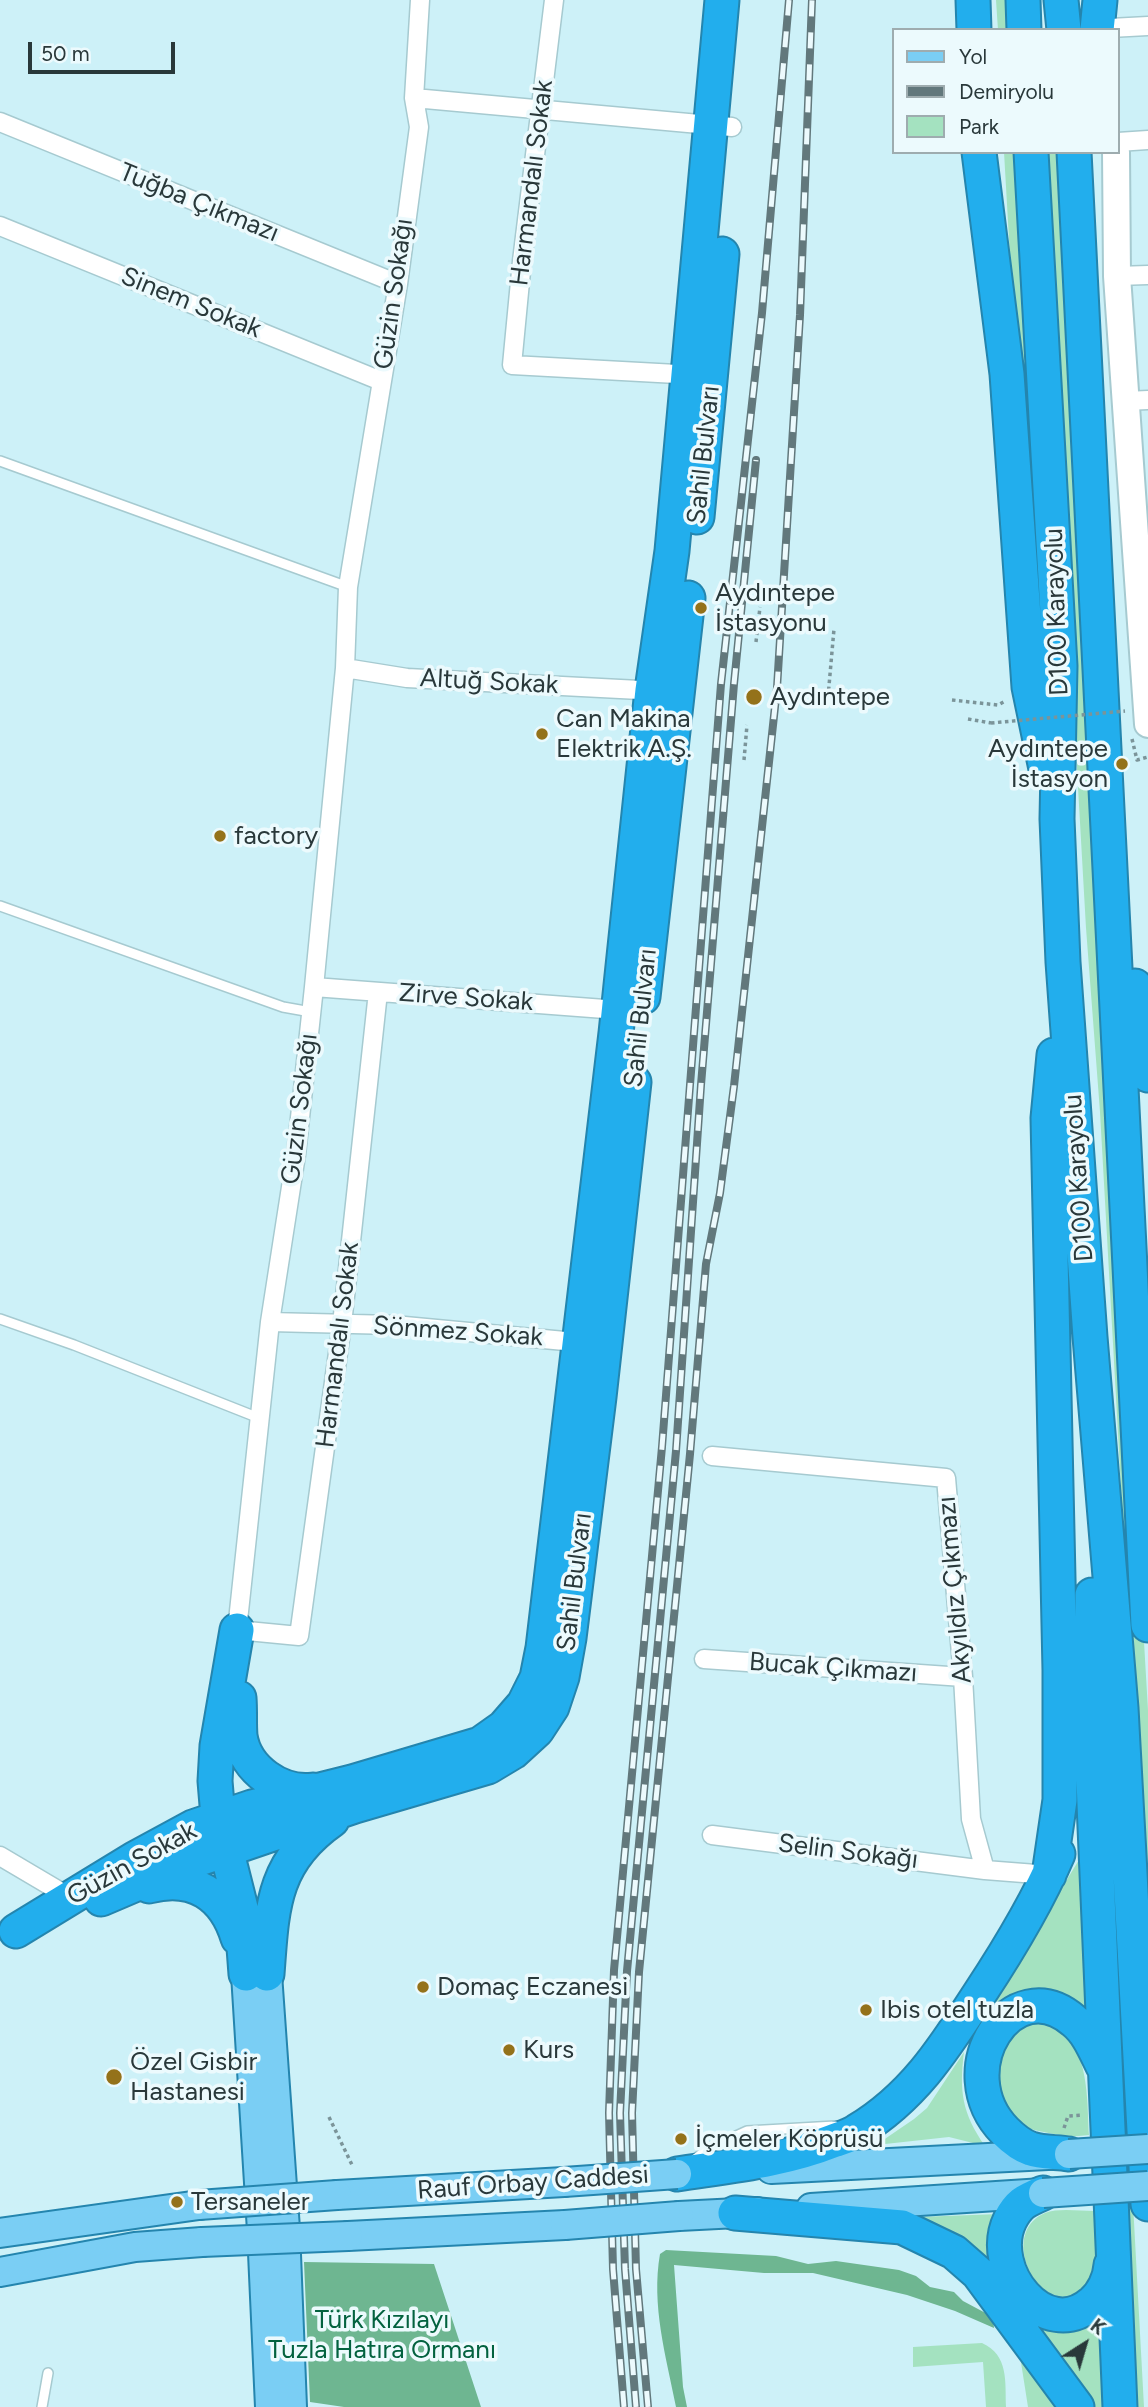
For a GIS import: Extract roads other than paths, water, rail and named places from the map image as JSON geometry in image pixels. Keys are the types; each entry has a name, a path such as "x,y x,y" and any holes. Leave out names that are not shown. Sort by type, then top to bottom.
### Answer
{"highway":[{"name":"Sahil Bulvarı","path":"722,0 722,126"},
{"name":"Sahil Bulvarı","path":"85,1899 355,1806 488,1767 513,1752 537,1730 552,1707 562,1677 569,1638 599,1396 664,691 672,551 700,375 722,126 744,0"},
{"path":"973,0 975,28"},
{"path":"1023,0 1024,28"},
{"path":"1061,0 1064,28"},
{"path":"979,154 1007,374 1028,687 1058,820"},
{"name":"D100 Karayolu","path":"1031,154 1060,666 1058,820 1063,962 1090,1337 1121,1707 1148,2204"},
{"name":"D100 Karayolu","path":"1074,154 1148,1625"},
{"path":"1084,337 1089,154"},
{"name":"Sahil Bulvarı","path":"252,1807 480,1744 504,1727 524,1704 537,1678 543,1648 618,1010 664,691"},
{"path":"1106,786 1148,1075"},
{"path":"1049,1875 1060,1800 1060,1670 1048,1118 1063,962"},
{"path":"1090,1337 1091,1734 1120,2407"},
{"path":"237,1629 240,1738 248,1759 262,1774 281,1785 299,1791 326,1788"},
{"path":"237,1629 217,1745 215,1781 218,1817 256,1974"},
{"path":"677,2174 775,2159 818,2147 856,2132 910,2091 943,2049 1006,1952 1049,1875 1069,1825 1091,1734"},
{"path":"256,1974 280,1881 292,1860 317,1830 355,1806"},
{"name":"Güzin Sokak","path":"8,1936 85,1899 134,1859 193,1827 252,1807"},
{"path":"218,1817 238,1815 249,1820 259,1839 256,1974"},
{"path":"85,1899 160,1883 183,1882 204,1890 219,1902 235,1926 256,1974"},
{"path":"1064,2145 1031,2149 999,2125 986,2101 982,2075 984,2051 989,2040 1004,2021 1014,2014 1034,2007 1054,2010 1074,2021 1083,2030 1106,2072"},
{"path":"1042,2193 1021,2204 1006,2230 1003,2246 1005,2261 1015,2286 1024,2297 1055,2313 1077,2313 1096,2300 1108,2280 1112,2249"},
{"path":"735,2213 902,2227 942,2244 966,2261 986,2283 1077,2407"}],"main road":[{"path":"1104,22 1108,0"},
{"path":"1116,154 1117,276 1137,400 1148,724"},
{"path":"256,1974 262,2231 270,2407"},
{"path":"256,1974 285,2229 292,2407"},
{"path":"1064,2145 1148,2149"},
{"name":"Rauf Orbay Caddesi","path":"0,2233 199,2205 564,2182 1064,2145"},
{"path":"1042,2193 1148,2186"},
{"name":"Rauf Orbay Caddesi","path":"0,2272 135,2247 565,2225 1042,2193"}],"street":[{"name":"Güzin Sokağı","path":"237,1629 270,1322 296,1155 314,987 345,668 348,587 398,284 419,127 414,98 420,0"},
{"name":"Harmandalı Sokak","path":"554,0 512,365 700,375"},
{"path":"1104,22 1148,26"},
{"path":"414,98 722,126"},
{"name":"Tuğba Çıkmazı","path":"0,122 398,284"},
{"path":"1120,142 1148,140"},
{"name":"Sinem Sokak","path":"0,226 381,381"},
{"path":"1117,276 1148,275"},
{"name":"Altuğ Sokak","path":"345,668 407,678 664,691"},
{"name":"Zirve Sokak","path":"314,987 618,1010"},
{"name":"Harmandalı Sokak","path":"237,1629 299,1636 342,1324 378,992"},
{"name":"Sönmez Sokak","path":"270,1322 394,1325 580,1340 589,1344 599,1360 599,1396"},
{"name":"Akyıldız Çıkmazı","path":"712,1456 946,1478 963,1677 971,1819 985,1870"},
{"name":"Bucak Çıkmazı","path":"704,1659 963,1677"},
{"name":"Selin Sokağı","path":"712,1835 985,1870"},
{"path":"0,1856 85,1899"},
{"path":"985,1870 1049,1875"}],"lane":[{"path":"0,461 348,587"},
{"path":"0,906 282,1007 311,1013"},
{"path":"0,1320 74,1345 260,1418"},
{"path":"42,2407 48,2373"}],"railway":[{"path":"624,2407 613,2269 609,2113 614,1970 662,1447 721,684 762,313 789,0"},
{"path":"648,2407 636,2269 632,2113 639,1972 706,1264 720,1193 734,1086 777,688 800,315 812,0"},
{"path":"636,2407 625,2269 620,2113 627,1971 676,1451 701,1085 734,684 756,460"}],"place":[{"name":"Aydıntepe İstasyonu","path":"701,608"},
{"name":"Aydıntepe","path":"754,697"},
{"name":"Can Makina Elektrik A.Ş.","path":"542,734"},
{"name":"Aydıntepe İstasyon","path":"1122,764"},
{"name":"factory","path":"220,836"},
{"name":"Domaç Eczanesi","path":"423,1987"},
{"name":"Ibis otel tuzla","path":"866,2010"},
{"name":"Kurs","path":"509,2050"},
{"name":"Özel Gisbir Hastanesi","path":"114,2077"},
{"name":"İçmeler Köprüsü","path":"681,2139"},
{"name":"Tersaneler","path":"177,2202"}],"park label":[{"name":"Türk Kızılayı Tuzla Hatıra Ormanı","path":"382,2335"}]}
